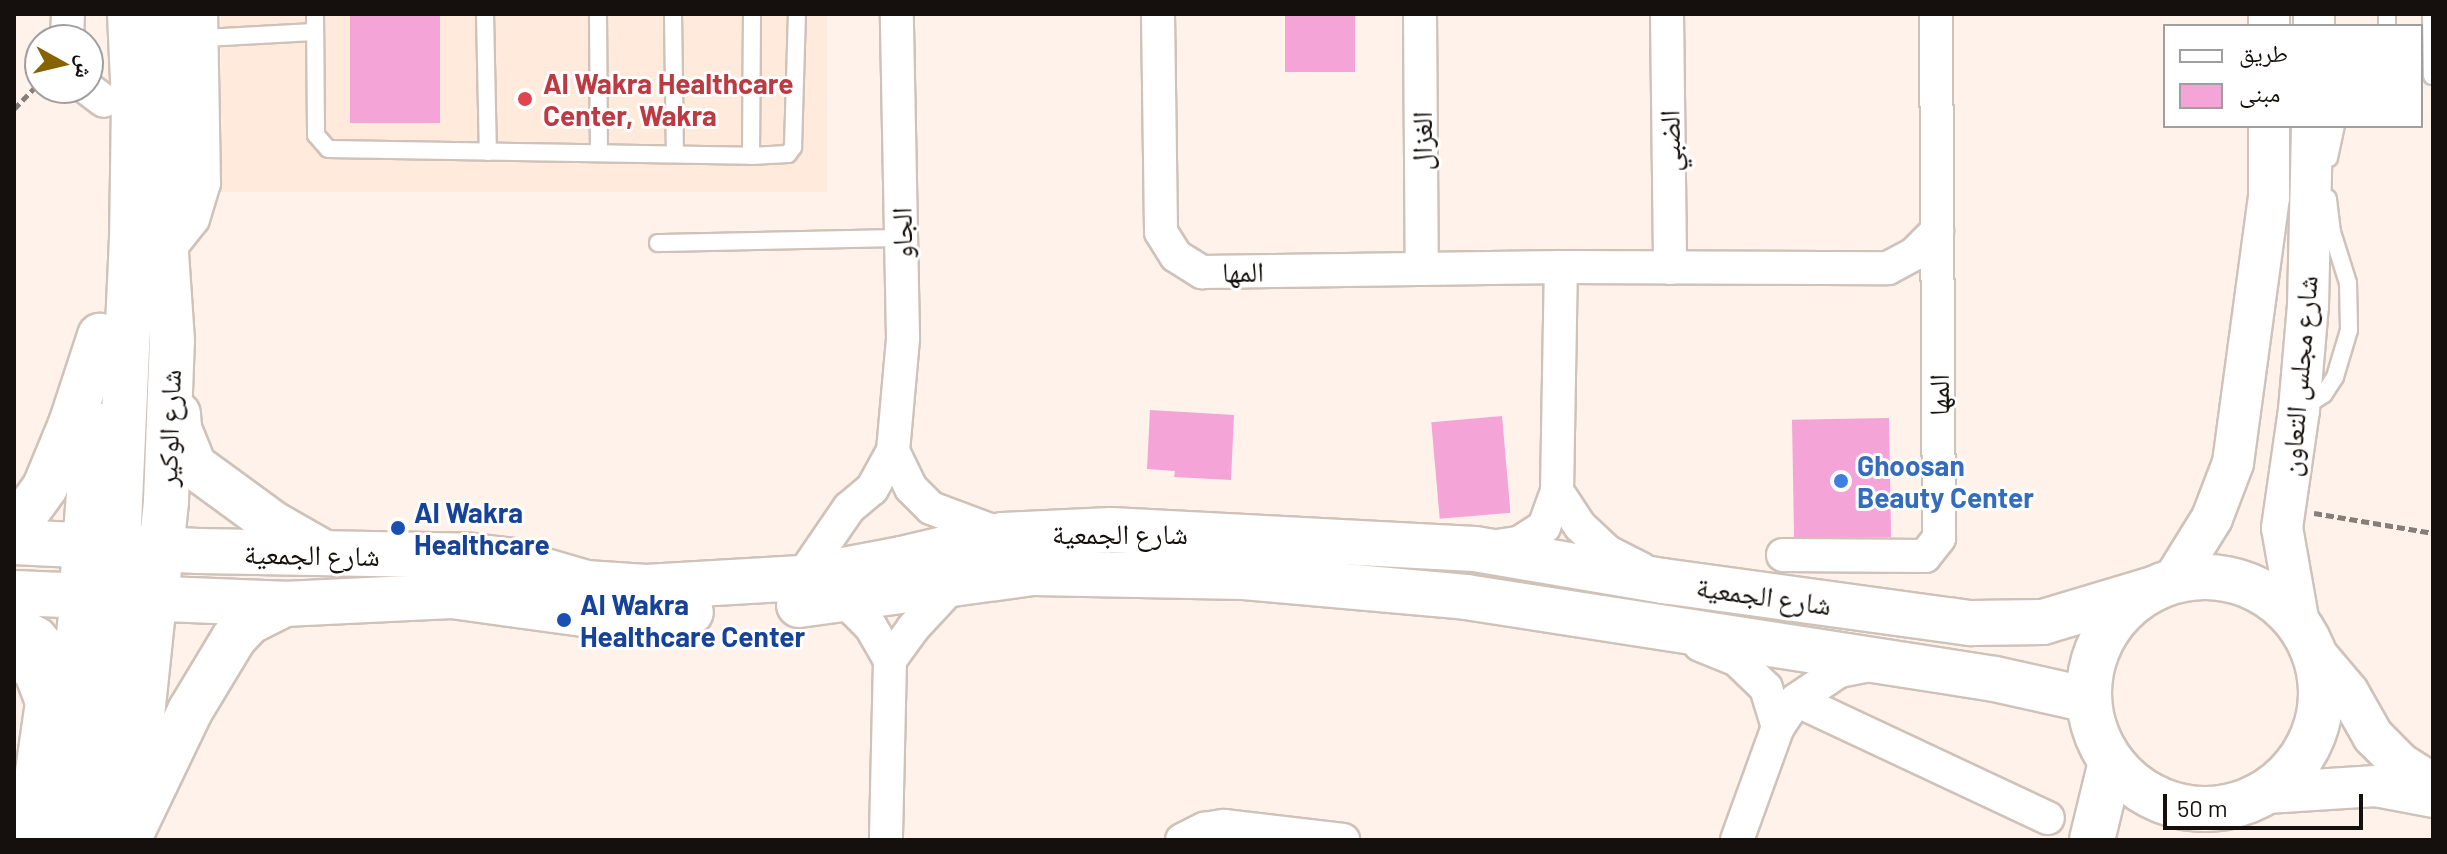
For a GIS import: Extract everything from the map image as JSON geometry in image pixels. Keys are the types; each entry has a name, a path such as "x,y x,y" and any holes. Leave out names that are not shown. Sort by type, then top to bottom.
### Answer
{"main road":[{"path":"76,837 113,574 132,238 134,101 130,14"},
{"name":"شارع الوكير","path":"113,574 172,341 166,253 171,90 190,22"},
{"name":"شارع الوكير","path":"95,104 100,336 113,574"},
{"path":"14,530 30,513 45,487 71,424 100,336"},
{"path":"172,341 179,429 194,466 275,525 326,555"},
{"name":"شارع الجمعية","path":"113,574 326,555 473,556 511,561 586,583 646,587 801,578 902,559 1003,535 1111,530 1475,549 1663,581 1971,623 2043,622 2163,585"},
{"path":"14,542 113,574"},
{"name":"شارع الجمعية","path":"113,574 284,604 452,596 612,618 838,602 1033,573 1244,577 1466,597 1995,679 2089,700"},
{"path":"2208,576 2243,582 2274,599 2307,638 2322,692 2315,731 2297,766 2267,793 2241,805 2214,810 2175,806 2139,790 2111,762 2096,733 2089,700 2092,667 2105,635 2125,609 2163,585 2208,576"},
{"path":"76,837 190,711 234,638 249,622 284,604"},
{"path":"14,627 35,639 47,653 59,681 66,721"},
{"path":"2092,840 2111,762"},
{"path":"2179,840 2214,810"}],"street":[{"name":"الجاو","path":"801,578 849,508 872,489 893,451 903,338 897,14"},
{"name":"المها","path":"1158,14 1161,232 1176,256 1202,272 1561,267 1888,268 1914,254 1937,231"},
{"name":"الغزال","path":"1420,14 1422,269"},
{"name":"الضبي","path":"1667,14 1670,268"},
{"name":"المها","path":"1783,555 1925,556 1939,538 1936,14"},
{"name":"شارع مجلس التعاون","path":"2163,585 2212,518 2233,463 2269,197 2269,128"},
{"name":"شارع مجلس التعاون","path":"2307,638 2282,528 2299,410 2308,306 2312,128"},
{"path":"1475,549 1519,543 1544,527 1557,491 1561,267"},
{"path":"893,451 911,488 931,508 1003,535"},
{"path":"1557,491 1580,526 1608,552 1663,581"},
{"name":"شارع الوكير","path":"76,837 66,721 113,574"},
{"path":"890,660 913,628 955,583"},
{"path":"838,602 849,605 871,627 890,660 886,840"},
{"path":"1649,624 1737,660 1766,688 1778,727"},
{"path":"2307,638 2348,692 2373,736 2401,764 2433,784"},
{"path":"1737,840 1778,727 1796,700 1839,671 1889,662"},
{"path":"23,667 42,702 76,837"},
{"path":"1796,700 2048,818"},
{"path":"2267,793 2376,786 2433,797"},
{"path":"1182,840 1204,829 1224,826 1343,840"}],"lane":[{"path":"315,14 316,135 328,149 599,151 751,156 788,154 793,147 797,14"},
{"path":"485,14 488,152"},
{"path":"598,14 599,151"},
{"path":"673,14 675,154"},
{"path":"751,156 752,14"},
{"path":"2431,14 2433,76"},
{"path":"190,22 315,32"},
{"path":"2299,410 2324,394 2335,377 2349,330 2348,283 2329,210 2329,150 2335,128"},
{"path":"658,243 901,238"}],"path":[{"path":"2285,508 2433,533"}],"shaded area":[{"name":"Al Wakra Healthcare Center, Wakra","path":"221,14 827,14 827,192 221,192"}],"building":[{"path":"350,14 440,14 440,123 350,123"},
{"path":"1285,14 1355,14 1355,72 1285,72"},
{"path":"1150,410 1234,415 1231,480 1174,477 1175,471 1147,469"},
{"path":"1502,416 1510,513 1440,519 1431,422"},
{"name":"Ghoosan Beauty Center","path":"1889,418 1891,537 1794,539 1792,420"}],"place":[{"name":"Al Wakra Healthcare Center, Wakra","path":"525,99"},
{"name":"Ghoosan Beauty Center","path":"1841,481"},
{"name":"Al Wakra Healthcare","path":"398,528"},
{"name":"Al Wakra Healthcare Center","path":"564,620"}]}
